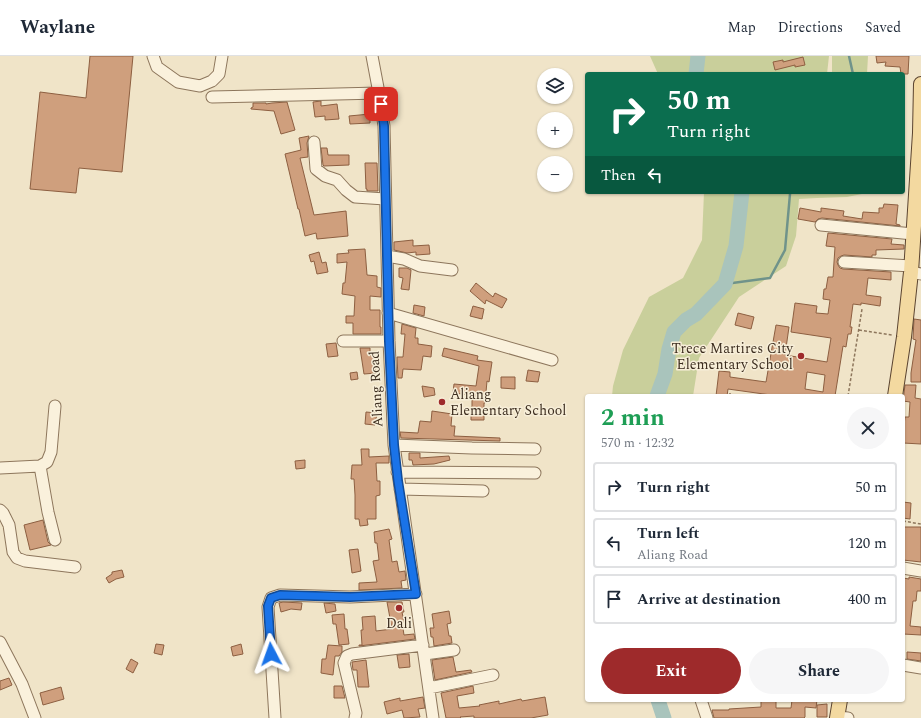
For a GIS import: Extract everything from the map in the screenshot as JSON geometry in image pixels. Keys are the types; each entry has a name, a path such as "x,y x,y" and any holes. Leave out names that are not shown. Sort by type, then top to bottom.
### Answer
{"main road":[{"path":"895,394 914,271 913,234 920,134 921,84"},
{"path":"840,702 841,718"}],"street":[{"path":"153,56 157,67 178,82 200,86 212,81 219,74 222,56"},
{"name":"Aliang Road","path":"372,56 384,126 388,313 394,445 433,718"},
{"path":"212,97 379,93"},
{"path":"314,142 316,169 325,176 336,180 346,190 355,196 385,199"},
{"path":"821,225 913,234"},
{"path":"387,256 404,259 420,266 452,270"},
{"path":"844,262 914,271"},
{"path":"388,313 552,360"},
{"path":"343,341 389,341"},
{"path":"0,468 40,466 47,462 51,452 55,406"},
{"path":"394,445 535,449"},
{"path":"40,466 48,512 55,540"},
{"path":"397,472 535,473"},
{"path":"400,489 484,491"},
{"path":"0,510 9,525 13,552 18,558 25,561 75,567"},
{"path":"905,568 921,571"},
{"path":"276,718 268,606 271,598 280,595 350,597 416,594"},
{"path":"0,642 22,684 35,718"},
{"path":"355,718 356,714 344,663 347,656 352,654 424,649 454,650"},
{"path":"905,665 921,668"},
{"path":"429,688 493,675"},
{"path":"702,702 708,718"}],"path":[{"path":"848,394 862,309"},
{"path":"859,330 892,335"},
{"path":"905,521 921,524"}],"green space":[{"path":"650,56 829,56 827,72 657,72"},
{"path":"832,56 868,56 867,72 832,72"},
{"path":"704,194 862,194 847,197 799,199 796,236 786,266 739,297 699,358 693,394 612,394 623,350 649,297 683,278 702,240"}],"building":[{"path":"90,56 133,56 122,172 79,168 76,193 30,189 40,92 86,98"},
{"path":"876,56 909,56 908,74 901,72 900,67 885,66 886,62 877,63"},
{"path":"803,57 805,65 795,67 795,65 775,70 773,62 783,60 783,62"},
{"path":"321,101 321,106 337,104 339,119 325,120 325,116 315,117 313,102"},
{"path":"287,102 295,130 281,134 274,111 251,109 253,107 253,103 266,104"},
{"path":"370,114 370,123 350,124 349,116"},
{"path":"309,136 307,143 308,157 300,158 314,215 346,211 348,236 317,239 316,233 305,236 285,154 301,150 299,138"},
{"path":"321,148 327,148 328,155 349,155 349,165 324,166"},
{"path":"365,163 377,163 378,191 367,191 366,189"},
{"path":"884,204 898,205 896,224 900,226 822,218 815,222 798,219 800,208 821,212 821,208 844,211 843,216 862,219 863,212 879,213 879,208 883,208"},
{"path":"828,233 892,239 891,244 904,245 904,249 876,250 876,255 872,255 872,257 844,255 838,258 837,262 840,268 891,272 891,280 868,278 866,295 881,297 880,306 861,303 861,305 853,304 850,327 852,327 851,334 848,334 846,347 843,346 835,394 764,394 728,389 727,394 716,394 719,371 730,372 730,377 766,382 776,325 789,327 785,355 827,362 831,338 791,332 795,303 817,306 816,313 828,314 830,300 823,299 824,289 826,289 828,277 833,277 835,247 826,246","holes":["807,372 825,375 823,392 805,389"]},
{"path":"413,240 413,246 429,245 430,254 416,255 416,252 407,253 394,250 394,242"},
{"path":"365,249 367,275 377,276 377,287 381,288 381,297 370,296 370,310 380,310 381,334 353,334 353,323 346,323 346,316 354,316 355,296 342,294 343,283 345,283 347,262 337,263 337,254 349,253 348,250"},
{"path":"319,252 322,263 326,262 328,272 317,274 314,261 311,262 309,255"},
{"path":"399,268 407,268 411,270 409,290 401,289 403,278 399,277"},
{"path":"476,283 493,297 495,293 507,299 502,308 486,300 485,304 470,291"},
{"path":"414,305 425,307 424,316 413,313"},
{"path":"473,306 484,309 482,319 470,316"},
{"path":"738,313 754,317 751,329 735,325"},
{"path":"914,319 921,320 921,382 911,382 916,340 913,339"},
{"path":"402,324 416,328 415,338 418,338 418,344 432,346 431,357 423,356 421,370 403,369 402,378 398,378 397,357 403,357 405,334 401,334"},
{"path":"336,343 338,356 328,357 326,344"},
{"path":"360,348 370,348 370,355 373,355 376,373 364,374"},
{"path":"444,348 478,356 477,360 492,362 489,382 487,381 484,403 484,420 471,420 472,395 453,393 454,384 476,386 479,366 442,356"},
{"path":"528,370 540,372 538,382 526,381"},
{"path":"357,372 358,379 351,380 350,373"},
{"path":"501,377 515,377 515,389 501,388"},
{"path":"905,385 916,385 915,398 921,399 921,444 905,443 905,417 909,417 910,402 905,401"},
{"path":"422,386 434,388 435,395 424,397"},
{"path":"432,411 452,414 451,426 455,426 454,436 500,438 500,441 401,438 400,432 418,433 420,421 431,422"},
{"path":"366,412 377,413 375,425 365,424"},
{"path":"361,449 369,449 369,457 389,456 389,463 376,463 377,481 380,481 380,495 376,496 376,519 367,519 368,525 360,526 359,519 355,519 354,479 351,479 352,465 362,465"},
{"path":"409,453 420,453 420,458 449,456 450,460 434,464 413,465 412,460 409,460"},
{"path":"305,460 305,468 296,469 295,461"},
{"path":"905,502 911,503 910,519 905,518"},
{"path":"43,520 48,542 51,545 30,550 24,525"},
{"path":"905,527 921,527 921,562 905,560"},
{"path":"389,529 392,539 389,540 392,562 397,561 399,572 405,571 406,580 401,581 402,588 359,590 359,583 377,582 373,561 379,560 374,532"},
{"path":"358,549 361,571 352,573 349,550"},
{"path":"122,570 124,577 109,583 106,578 112,574 112,572"},
{"path":"909,577 921,579 921,591 917,591 916,601 913,601 910,626 921,627 921,635 905,634 905,578 909,579"},
{"path":"387,602 402,602 404,612 402,612 404,622 402,622 404,635 414,634 415,639 359,646 362,645 362,617 375,616 376,631 392,629"},
{"path":"279,603 302,603 301,610 291,609 281,612"},
{"path":"324,603 335,604 336,611 326,613"},
{"path":"449,611 451,623 447,624 452,643 434,646 430,628 434,628 432,614"},
{"path":"344,614 345,629 347,629 349,644 339,645 336,624 333,624 332,615"},
{"path":"156,644 164,645 162,655 154,653"},
{"path":"241,644 243,654 233,656 231,647"},
{"path":"328,645 342,646 342,652 339,656 335,656 333,675 321,673 322,659 326,659"},
{"path":"907,652 921,653 921,661 907,659"},
{"path":"409,654 410,667 399,668 397,655"},
{"path":"453,657 456,672 471,670 472,672 435,680 432,660"},
{"path":"131,659 138,663 133,673 126,669"},
{"path":"366,660 369,687 358,687 357,670 353,670 352,662"},
{"path":"9,678 12,685 0,690 0,681"},
{"path":"334,686 342,686 345,698 334,698"},
{"path":"473,686 474,693 457,696 459,708 480,706 479,705 499,701 499,704 521,699 522,701 545,697 548,715 531,718 474,718 474,716 446,718 441,693"},
{"path":"61,687 64,699 43,705 40,693"},
{"path":"423,697 425,708 418,709 420,717 404,718 402,710 387,714 384,702 400,698 400,701"},
{"path":"761,702 776,702 776,708 791,708 792,702 817,702 816,708 805,707 804,718 714,718 712,710 761,707"},
{"path":"827,704 827,717 817,717 817,705"}],"waterway":[{"path":"696,72 698,56"},
{"path":"849,56 853,72"},
{"path":"658,394 665,374 669,349 674,332 686,320 696,314 725,284 736,246 742,194"},
{"path":"725,284 770,278 785,250 790,194"},
{"path":"659,702 664,718"}],"place":[{"name":"Trece Martires City Elementary School","path":"801,356"},
{"name":"Aliang Elementary School","path":"442,402"},
{"name":"Dali","path":"399,608"}],"route":[{"path":"271,654 268,606 271,598 280,595 350,597 416,594 398,481 394,445 388,313 384,126 381,104"}]}
